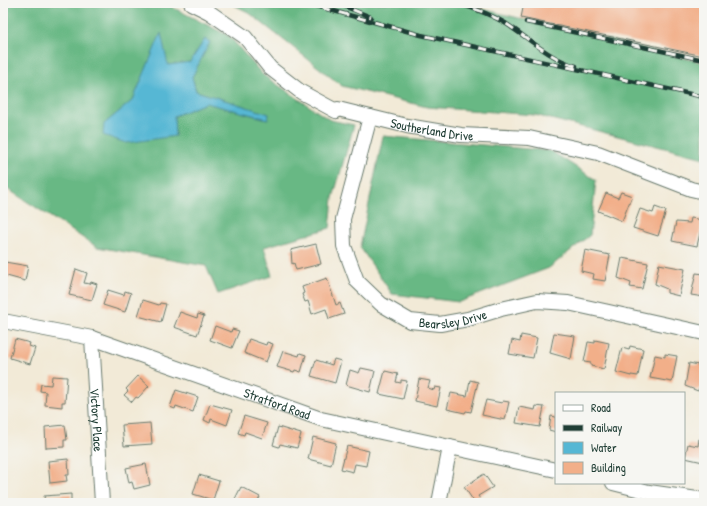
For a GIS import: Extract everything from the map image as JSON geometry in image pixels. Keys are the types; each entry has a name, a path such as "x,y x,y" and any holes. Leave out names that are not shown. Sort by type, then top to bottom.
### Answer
{"street":[{"name":"Southerland Drive","path":"191,3 209,12 246,37 270,68 301,92 336,111 338,109 407,126 454,134 529,138 598,153 691,189 704,192"},
{"name":"Bearsley Drive","path":"370,117 343,219 344,246 357,281 381,304 410,321 440,324 468,319 501,309 537,301 568,303 704,333"},
{"name":"Stratford Road","path":"3,321 92,338 321,419 555,470"},
{"name":"Victory Place","path":"92,338 102,503"},
{"path":"439,503 450,447"},
{"path":"615,484 648,498 704,500"}],"green space":[{"path":"3,3 164,3 229,36 263,75 330,120 354,125 333,198 330,228 264,247 272,276 218,294 206,266 97,247 3,186","holes":["161,34 167,65 190,62 205,39 209,42 192,77 196,91 269,114 267,119 206,103 174,116 175,136 104,124 133,100"]},
{"path":"230,3 457,3 704,63 704,158 535,115 427,107 342,86 248,12"},
{"path":"383,136 551,151 596,180 590,235 549,268 459,302 392,294 360,247"}],"water":[{"path":"161,33 168,65 190,62 205,39 210,42 192,77 196,91 269,114 268,119 206,103 174,116 175,136 126,143 103,135 104,124 133,100"}],"building":[{"path":"462,3 484,3 482,9"},
{"path":"524,3 704,3 704,56 521,18"},
{"path":"621,192 632,196 622,221 598,211 606,193 618,198"},
{"path":"655,207 666,211 658,236 633,228 640,209 653,213"},
{"path":"691,218 703,220 697,246 672,241 676,222 690,223"},
{"path":"316,244 321,264 296,270 294,263 292,264 291,250"},
{"path":"585,250 610,255 605,281 593,279 594,274 581,271"},
{"path":"622,258 648,263 642,289 630,287 631,283 618,278"},
{"path":"5,262 28,266 25,281 3,275"},
{"path":"659,264 685,269 679,296 667,293 667,289 655,284"},
{"path":"76,269 87,273 84,283 90,284 91,282 97,284 92,300 69,295"},
{"path":"696,273 704,274 704,297 691,295"},
{"path":"327,278 336,305 340,303 344,314 329,319 326,309 312,314 308,301 305,302 302,294 304,293 302,287"},
{"path":"108,290 124,295 125,291 131,293 125,312 103,305"},
{"path":"143,300 159,305 160,303 166,304 161,322 138,316"},
{"path":"180,312 197,318 198,314 204,316 197,335 174,327"},
{"path":"215,326 231,332 232,329 239,331 232,348 210,340"},
{"path":"554,333 575,336 571,359 550,353"},
{"path":"521,335 537,338 533,358 509,354 512,340 520,342"},
{"path":"15,339 30,343 29,346 35,348 30,364 10,358"},
{"path":"249,339 266,345 267,342 273,344 266,362 244,353"},
{"path":"595,340 609,343 604,369 591,366 591,363 584,362 588,342 595,343"},
{"path":"630,346 643,349 638,376 631,376 616,372 622,348 629,350"},
{"path":"283,351 299,356 300,353 306,355 301,372 295,370 294,372 277,367"},
{"path":"665,354 677,356 672,382 650,378 655,355 665,357"},
{"path":"334,359 341,361 335,383 311,376 316,360 332,365"},
{"path":"699,362 704,363 704,390 699,388 698,391 685,386 689,363 698,365"},
{"path":"361,368 375,371 370,392 346,385 350,370 359,373"},
{"path":"385,371 398,374 396,382 401,383 401,380 407,381 403,399 379,394"},
{"path":"52,376 67,377 65,402 62,402 62,407 45,405 46,392 40,391 41,384 51,385"},
{"path":"138,376 149,386 132,402 124,395 128,391 126,389"},
{"path":"419,379 430,381 428,388 434,390 435,387 441,388 437,406 415,401"},
{"path":"470,380 478,382 471,412 466,411 465,413 447,409 451,393 467,396"},
{"path":"176,390 198,397 193,412 176,406 175,409 170,407"},
{"path":"486,400 502,403 503,401 509,402 505,420 482,415"},
{"path":"210,404 232,410 227,425 211,419 210,423 204,420"},
{"path":"536,406 544,407 540,427 516,423 519,407 535,410"},
{"path":"244,416 267,423 262,438 245,432 244,435 238,433"},
{"path":"551,416 555,417 555,432 549,430"},
{"path":"150,423 152,444 124,446 122,425"},
{"path":"65,425 67,440 64,440 64,447 46,448 45,427"},
{"path":"278,427 301,434 297,448 280,444 279,447 273,445"},
{"path":"313,437 336,443 331,465 308,459"},
{"path":"699,439 704,440 703,462 685,458 688,444 698,446"},
{"path":"347,446 369,451 366,466 355,464 353,472 341,469"},
{"path":"68,459 69,475 66,475 67,481 50,483 48,461"},
{"path":"146,464 150,485 134,489 132,482 129,483 126,468"},
{"path":"484,474 493,487 478,496 480,499 475,503 464,487"},
{"path":"199,475 219,481 213,500 193,494"},
{"path":"241,487 260,497 257,503 233,503"},
{"path":"71,494 71,503 45,503 44,496"}],"railway":[{"path":"305,3 421,35 704,97"},
{"path":"336,3 371,17"},
{"path":"457,3 505,23 548,53 576,66"},
{"path":"526,22 704,60"}]}
